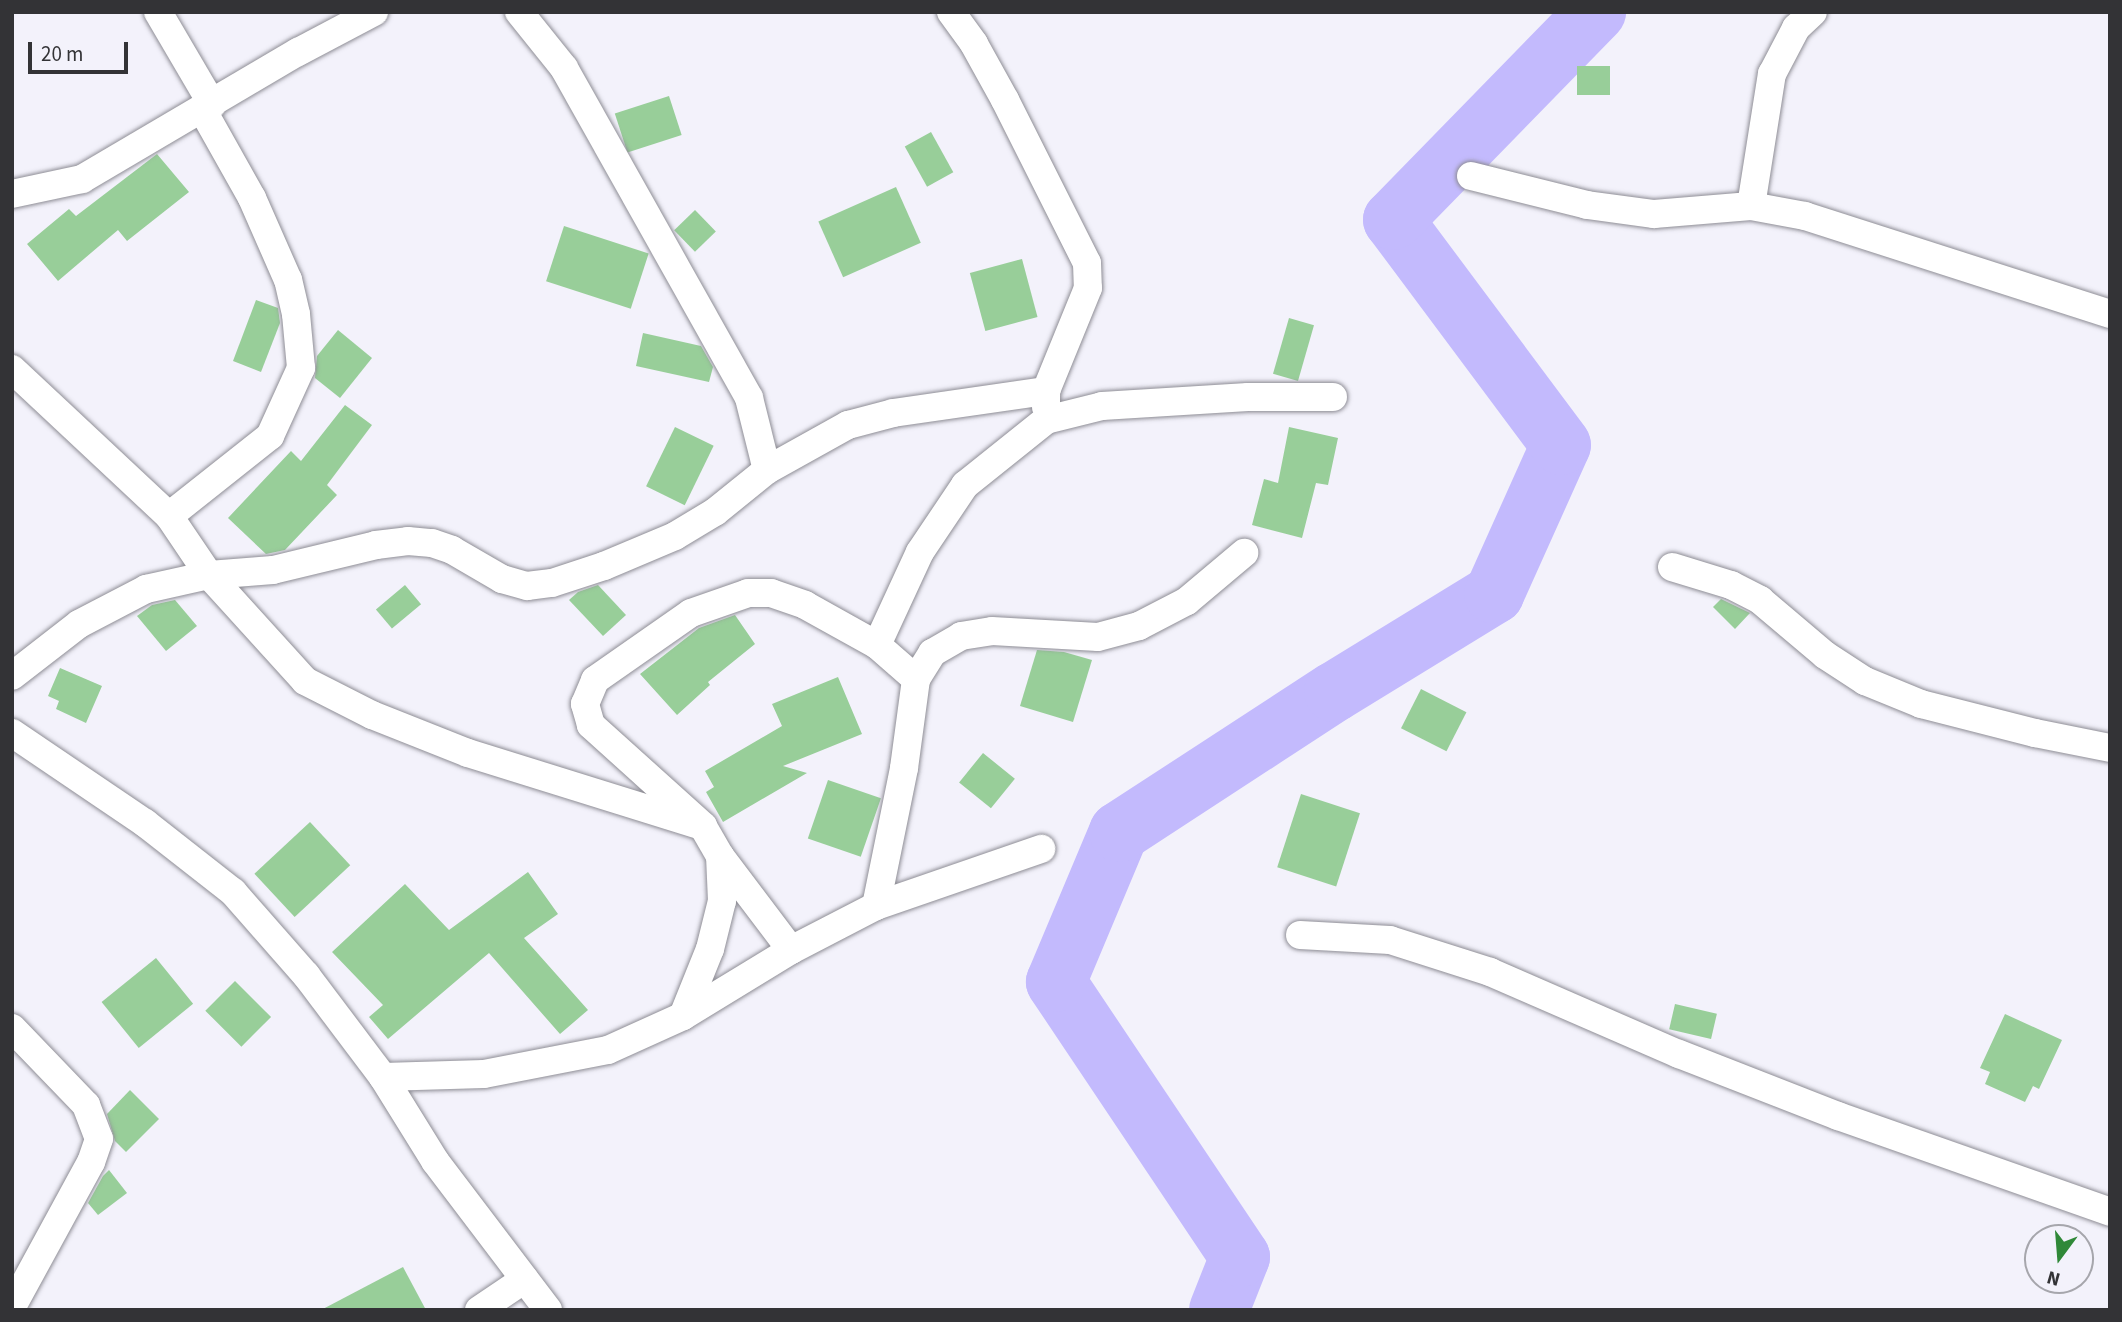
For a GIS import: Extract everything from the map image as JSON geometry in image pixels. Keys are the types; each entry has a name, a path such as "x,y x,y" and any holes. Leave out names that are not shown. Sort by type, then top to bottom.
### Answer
{"street":[{"path":"158,12 207,107 288,280 296,314 301,368 270,436 169,516"},
{"path":"12,194 82,178 298,52 374,12"},
{"path":"519,12 564,68 749,398 767,470"},
{"path":"951,12 974,44 1005,100 1087,263 1088,288 1046,391 1046,420"},
{"path":"1751,206 1772,74 1796,28 1813,12"},
{"path":"1471,176 1587,205 1654,214 1751,206 1805,216 2110,314"},
{"path":"14,378 169,516 209,575 305,681 361,710 468,753 703,826"},
{"path":"13,669 79,624 146,589 209,575 272,570 376,545 408,541 432,543 452,550 502,579 527,586 552,583 604,566 676,536 715,512 767,470 848,425 892,413 1046,391"},
{"path":"877,645 920,552 965,485 1046,420 1102,406 1248,397 1333,397"},
{"path":"876,906 904,768 916,678 932,653 961,636 992,631 1098,637 1139,626 1187,601 1244,553"},
{"path":"1672,567 1731,585 1760,600 1825,656 1866,681 1921,704 2035,733 2110,748"},
{"path":"790,950 720,856 703,826 591,725 585,704 595,680 691,613 748,593 771,593 805,605 877,645 916,678"},
{"path":"12,733 145,823 233,892 306,975 383,1077 435,1161 548,1310"},
{"path":"383,1077 484,1074 608,1050 683,1016 790,950 876,906 1041,849"},
{"path":"683,1016 710,949 722,901 720,856"},
{"path":"1300,935 1390,940 1490,972 1679,1054 1838,1116 2110,1212"},
{"path":"12,1028 86,1105 99,1139 91,1162 21,1307"},
{"path":"479,1310 525,1279"}],"building":[{"path":"1577,66 1610,66 1610,95 1577,95"},
{"path":"669,96 682,135 627,153 615,114"},
{"path":"931,132 953,172 927,187 905,147"},
{"path":"157,154 189,192 127,241 118,230 58,281 27,244 69,209 76,216"},
{"path":"896,187 921,243 843,277 818,222"},
{"path":"695,210 716,232 695,252 674,230"},
{"path":"564,226 649,254 631,309 546,281"},
{"path":"1022,259 1038,317 985,331 970,273"},
{"path":"256,300 278,308 280,323 261,372 233,361"},
{"path":"1289,318 1314,325 1298,381 1273,374"},
{"path":"338,330 372,358 340,398 315,378 317,356"},
{"path":"643,333 701,346 713,367 709,382 636,366"},
{"path":"345,405 372,425 327,485 337,495 285,550 266,554 228,518 291,451 301,461"},
{"path":"675,427 714,446 685,505 646,486"},
{"path":"1289,427 1338,438 1328,485 1316,483 1302,538 1252,525 1264,479 1278,483"},
{"path":"405,585 421,604 392,629 376,609"},
{"path":"598,585 626,615 603,636 569,600 578,592"},
{"path":"1721,599 1750,613 1735,629 1713,607"},
{"path":"175,600 197,626 166,651 137,616 152,605"},
{"path":"735,615 755,644 708,682 710,685 677,715 640,674 699,628"},
{"path":"1037,650 1064,652 1092,660 1073,722 1020,706"},
{"path":"60,668 102,686 86,723 56,709 59,701 48,696"},
{"path":"838,677 862,734 783,766 807,773 723,822 706,792 714,787 705,771 782,726 772,704"},
{"path":"1421,689 1466,712 1446,751 1401,728"},
{"path":"983,753 1015,779 991,808 959,783"},
{"path":"828,780 881,798 861,857 808,839"},
{"path":"1301,794 1360,813 1336,886 1277,867"},
{"path":"310,822 350,865 295,917 254,874"},
{"path":"528,872 558,914 524,938 588,1010 560,1034 489,953 388,1039 369,1017 383,1005 332,952 405,884 449,930"},
{"path":"156,958 193,1004 139,1048 102,1002"},
{"path":"235,981 271,1017 241,1047 205,1011"},
{"path":"1675,1004 1717,1014 1711,1039 1669,1029"},
{"path":"2005,1014 2062,1040 2039,1089 2033,1086 2025,1102 1985,1084 1990,1072 1980,1068"},
{"path":"130,1090 159,1119 126,1152 115,1141 107,1114"},
{"path":"109,1170 127,1193 98,1215 88,1203"},
{"path":"403,1267 426,1310 321,1310 380,1279"}],"waterway":[{"path":"1219,1310 1240,1257 1056,982 1119,832 1334,692 1494,594 1561,445 1393,220 1596,12"}]}
